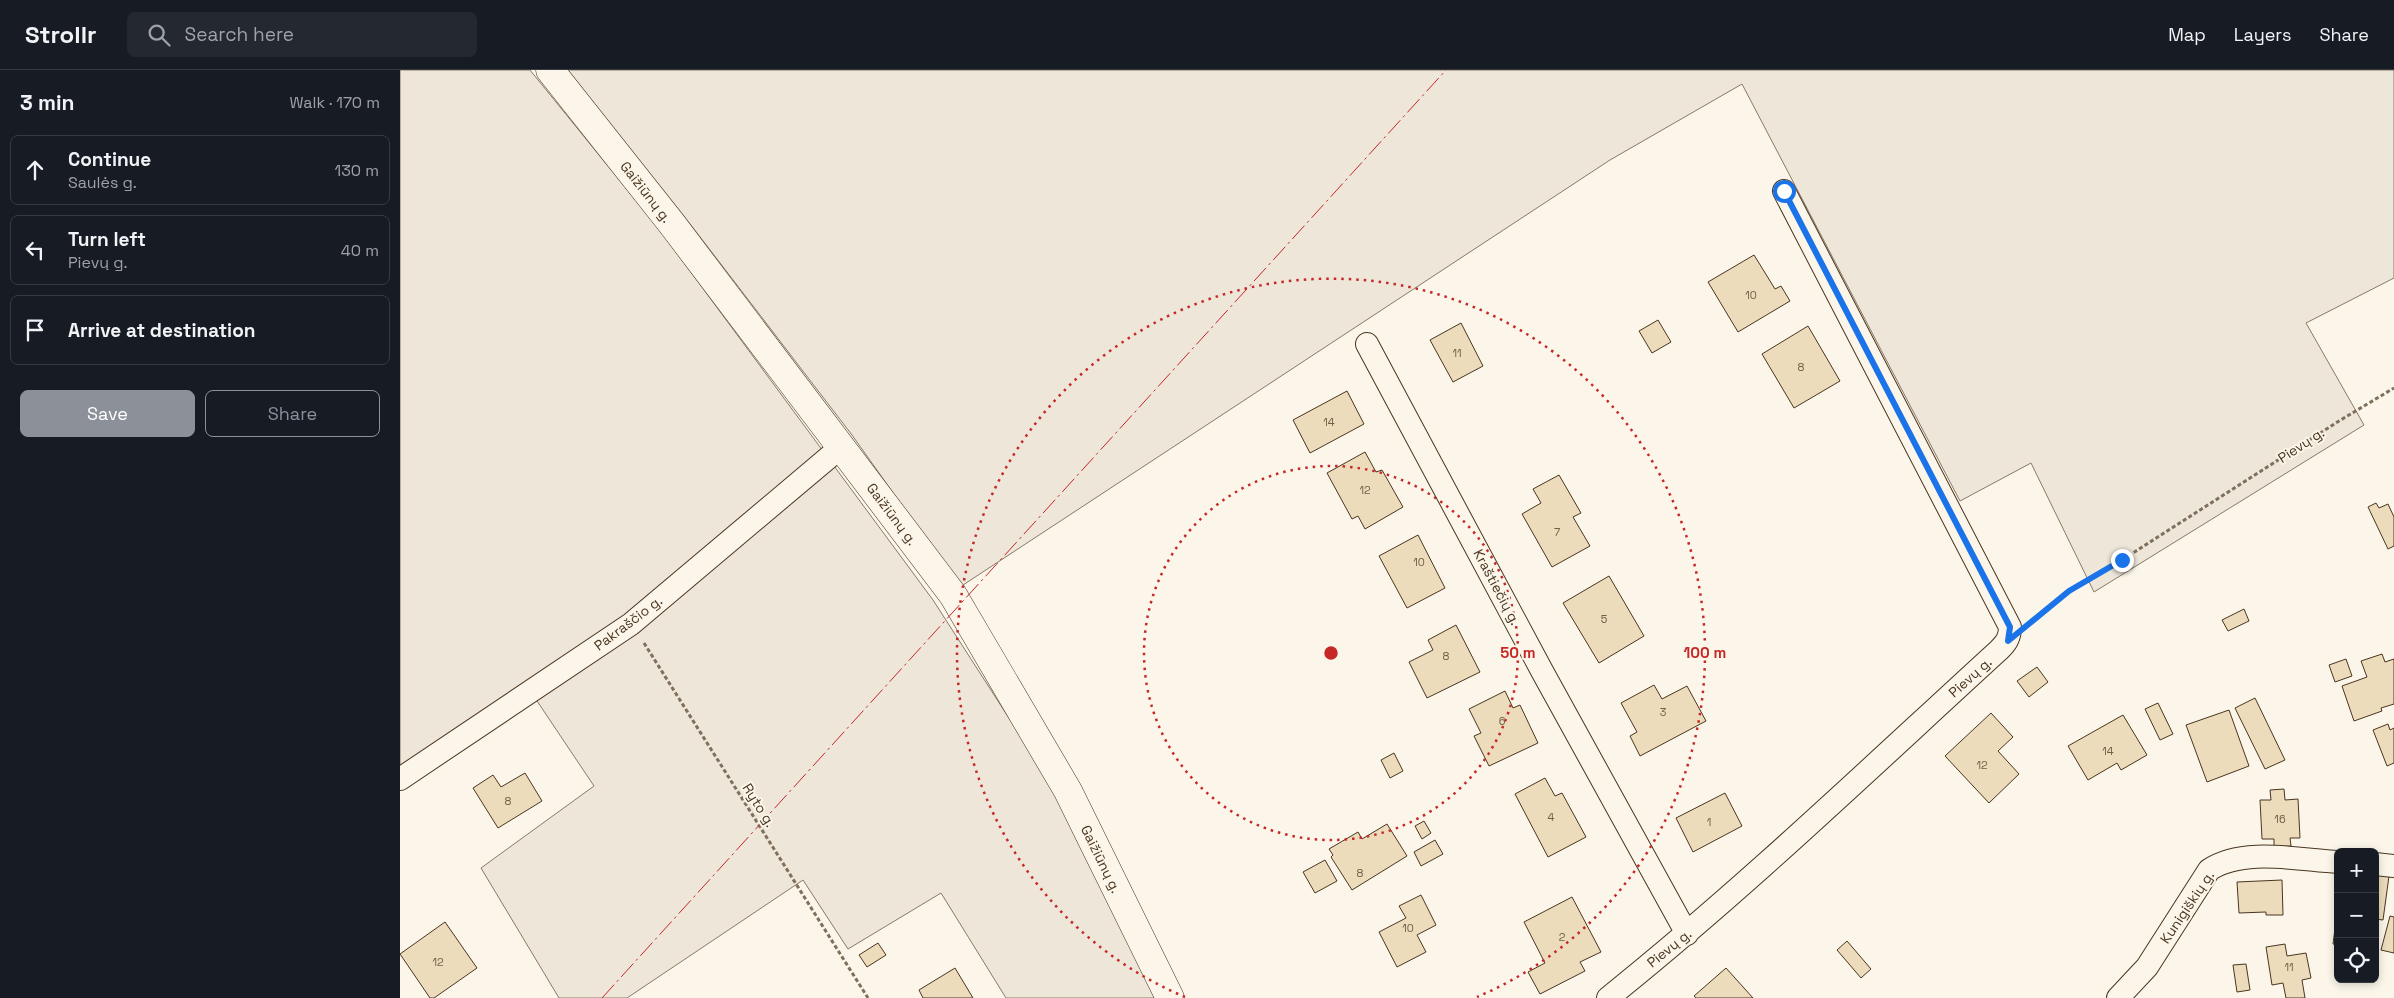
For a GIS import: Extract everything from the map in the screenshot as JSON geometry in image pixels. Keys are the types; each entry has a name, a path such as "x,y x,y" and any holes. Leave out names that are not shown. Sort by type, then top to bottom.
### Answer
{"main road":[{"name":"Gaižiūnų g.","path":"550,70 678,232 954,595 1068,791 1170,998"}],"street":[{"path":"1784,191 2010,627 2008,641"},
{"name":"Kraštiečių g.","path":"1367,344 1542,672 1687,934"},
{"name":"Pakraščio g.","path":"400,779 631,624 841,447"},
{"name":"Pievų g.","path":"1608,998 1687,934 2008,641"},
{"name":"Kunigiškių g.","path":"2118,998 2147,967 2210,870 2221,862 2256,857 2334,862"},
{"path":"2379,864 2394,866"}],"path":[{"name":"Pievų g.","path":"2008,641 2069,591 2122,560 2339,421 2394,388"},
{"name":"Ryto g.","path":"631,624 868,998"}],"shaded area":[{"path":"400,70 530,70 659,229 933,600 1043,771 1156,998 1006,998 941,893 848,949 803,880 627,998 559,998 481,868 594,786 527,686 400,767"},
{"path":"568,70 2394,70 2394,278 2306,323 2364,425 2094,592 2031,463 1960,501 1742,84 1610,160 960,587 852,435 684,216"}],"building":[{"path":"1754,255 1775,289 1781,286 1790,301 1738,332 1708,282"},
{"path":"1658,320 1671,342 1652,353 1639,331"},
{"path":"1461,323 1483,366 1453,382 1430,340"},
{"path":"1808,326 1840,381 1794,408 1762,354"},
{"path":"1347,391 1364,424 1310,453 1293,420"},
{"path":"1365,452 1376,472 1382,470 1403,507 1365,529 1358,516 1352,519 1327,473"},
{"path":"1559,475 1581,513 1573,517 1590,546 1552,567 1522,514 1541,503 1533,489"},
{"path":"2376,503 2379,508 2388,504 2394,517 2394,546 2388,549 2368,507"},
{"path":"1418,535 1445,588 1407,608 1379,556"},
{"path":"1609,576 1644,636 1599,663 1563,603"},
{"path":"2244,609 2249,621 2228,631 2222,620"},
{"path":"1456,625 1480,672 1427,698 1409,662 1433,650 1428,640"},
{"path":"2382,654 2385,662 2394,659 2394,704 2381,708 2382,711 2354,721 2342,686 2367,677 2361,661"},
{"path":"2346,659 2352,676 2335,682 2329,665"},
{"path":"2037,667 2048,682 2029,697 2017,681"},
{"path":"1654,685 1662,699 1687,686 1706,721 1640,756 1630,736 1637,732 1621,703"},
{"path":"1505,691 1513,708 1520,705 1538,743 1489,766 1474,736 1481,733 1469,709"},
{"path":"2255,698 2285,760 2265,769 2235,708"},
{"path":"2158,703 2173,734 2160,740 2145,709"},
{"path":"2229,710 2249,766 2207,782 2186,725"},
{"path":"1991,713 2013,737 1998,751 2019,774 1989,803 1945,756"},
{"path":"2123,715 2147,755 2121,770 2117,763 2088,780 2068,746"},
{"path":"2388,724 2390,730 2394,728 2394,763 2387,766 2373,730"},
{"path":"1394,753 1403,771 1390,778 1381,760"},
{"path":"525,773 542,801 498,828 473,788 493,775 501,787"},
{"path":"1545,778 1555,796 1562,793 1586,837 1548,857 1515,794"},
{"path":"2284,789 2285,800 2298,799 2300,838 2290,838 2291,846 2274,847 2274,839 2262,839 2260,800 2271,800 2270,790"},
{"path":"1725,793 1742,826 1693,852 1676,818"},
{"path":"1424,821 1431,833 1422,839 1415,826"},
{"path":"1387,824 1407,856 1352,890 1331,857 1333,855 1329,849 1358,832 1362,839"},
{"path":"1435,840 1443,854 1421,866 1414,852"},
{"path":"1325,860 1337,881 1315,893 1303,872"},
{"path":"2379,875 2389,876 2383,920 2379,920"},
{"path":"2282,880 2283,915 2266,915 2266,912 2239,913 2237,882"},
{"path":"1421,895 1436,925 1417,935 1426,952 1397,967 1379,932 1406,918 1399,906"},
{"path":"1572,897 1601,952 1580,962 1585,971 1540,994 1528,972 1545,963 1524,922"},
{"path":"2390,916 2394,917 2394,953 2381,950"},
{"path":"445,922 477,968 434,998 430,998 400,954"},
{"path":"1847,941 1871,969 1861,978 1837,950"},
{"path":"878,943 886,955 867,967 859,955"},
{"path":"2285,944 2287,956 2306,953 2311,978 2302,980 2305,998 2286,998 2283,983 2272,985 2266,947"},
{"path":"2246,964 2250,990 2237,992 2233,965"},
{"path":"955,968 973,998 923,998 919,990"},
{"path":"1726,968 1753,998 1696,998 1694,996"}],"power":[{"path":"602,998 1446,70"}],"route":[{"path":"1784,191 2010,627 2008,641 2069,591 2122,560"}]}
